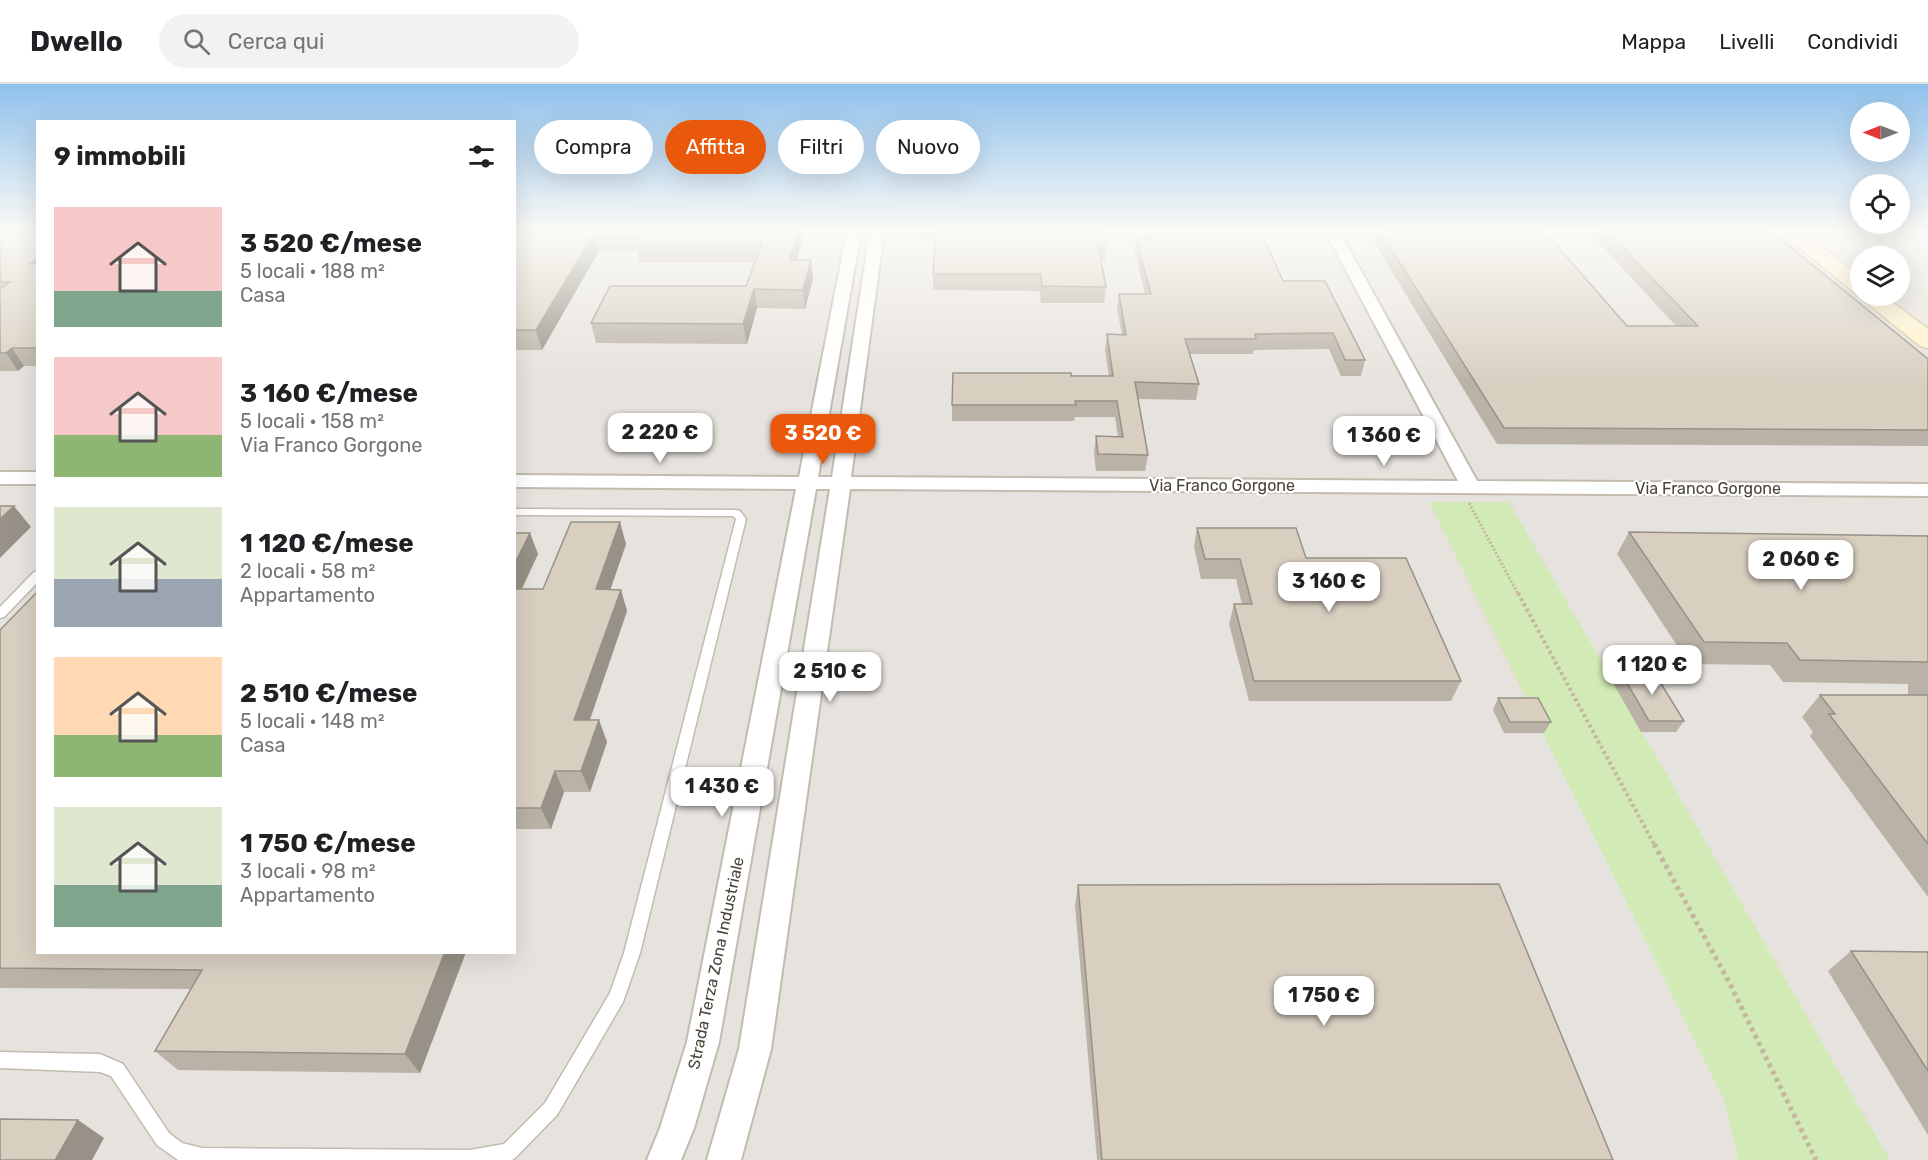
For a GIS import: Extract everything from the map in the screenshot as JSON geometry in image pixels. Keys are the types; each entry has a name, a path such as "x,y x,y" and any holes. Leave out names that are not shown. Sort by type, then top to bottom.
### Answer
{"main road":[{"path":"1833,281 1928,365"},
{"path":"1883,306 1928,341"}],"street":[{"name":"Strada Terza Zona Industriale","path":"664,1160 677,1128 703,1042 844,281"},
{"path":"724,1160 755,1049 870,281"},
{"path":"1358,281 1465,486"},
{"path":"0,478 36,478"},
{"path":"516,481 806,483"},
{"name":"Via Franco Gorgone","path":"806,483 1928,490"}],"lane":[{"path":"0,1060 100,1063 117,1070 163,1138 178,1150 202,1157 470,1159 509,1152 551,1109 617,998 632,953 741,519 736,513 516,512"},
{"path":"0,614 36,577"}],"path":[{"path":"1465,486 1502,568 1730,984 1816,1160"}],"shaded area":[{"path":"0,281 36,281 36,954 516,954 516,281 1850,281 1850,306 1910,306 1910,281 1928,281 1928,1160 0,1160"}],"green space":[{"path":"1429,502 1509,502 1890,1160 1738,1160 1725,1102"}],"building":[{"path":"36,281 36,348 12,348 6,353 0,353 0,289 10,282 0,282"},
{"path":"516,281 565,281 536,330 516,330"},
{"path":"748,281 805,281 803,290 754,289 743,324 591,323 610,286 746,286"},
{"path":"1042,281 1105,281 1106,287 1042,286"},
{"path":"1148,281 1325,281 1365,360 1345,360 1333,333 1255,334 1256,339 1185,339 1199,384 1135,382 1148,455 1098,454 1096,436 1123,437 1117,401 1075,401 1076,405 952,405 953,373 1071,373 1071,376 1113,376 1107,334 1126,335 1119,294 1151,294"},
{"path":"1412,281 1588,281 1627,326 1698,326 1655,281 1833,281 1850,295 1850,306 1863,306 1928,359 1928,430 1504,428"},
{"path":"0,506 14,506 0,519"},
{"path":"571,522 620,522 596,589 621,590 574,720 599,720 581,771 555,771 541,808 516,808 516,589 543,589"},
{"path":"1197,528 1296,528 1306,558 1406,558 1461,681 1254,681 1234,604 1252,604 1240,559 1205,559"},
{"path":"1629,532 1928,536 1928,662 1800,660 1787,643 1704,642"},
{"path":"516,533 530,533 516,561"},
{"path":"36,593 36,954 444,954 405,1054 155,1051 202,970 0,968 0,630"},
{"path":"1620,671 1654,672 1684,721 1649,721"},
{"path":"1820,695 1928,695 1928,844 1829,714 1835,714"},
{"path":"1498,698 1538,698 1551,722 1510,722"},
{"path":"1499,884 1613,1160 1102,1160 1078,885"},
{"path":"1851,951 1928,952 1928,1071"},
{"path":"0,1119 78,1120 55,1160 0,1160"}]}
